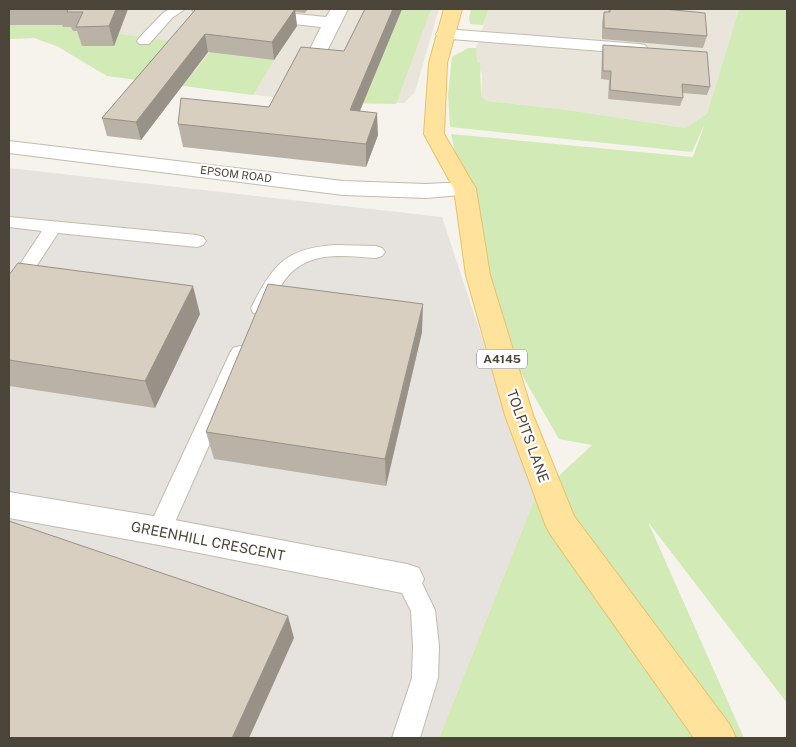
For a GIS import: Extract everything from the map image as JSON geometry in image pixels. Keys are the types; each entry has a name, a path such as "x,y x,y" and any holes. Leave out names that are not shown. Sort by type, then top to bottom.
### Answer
{"main road":[{"name":"TOLPITS LANE","path":"453,9 438,63 434,134 465,189 478,275 519,415 560,524 707,725"}],"street":[{"path":"200,9 335,16 314,56"},
{"path":"445,34 661,51"},
{"name":"EPSOM ROAD","path":"9,147 344,188 426,191 465,189"},
{"name":"GREENHILL CRESCENT","path":"9,505 159,531 407,579"}],"lane":[{"path":"144,41 168,15 179,9"},
{"path":"9,222 197,241"},
{"path":"9,295 53,227"},
{"path":"159,531 270,287 278,275 306,253 324,249 376,252"},
{"path":"406,738 425,678 426,646 424,610 407,579"}],"shaded area":[{"path":"9,9 439,9 415,92 404,103 294,100 107,76 57,46 34,38 9,39"},
{"path":"489,9 739,9 707,114 685,128 568,110 487,101 481,96 482,75 476,59 476,48"},
{"path":"9,168 442,217 535,498 439,738 9,738"}],"green space":[{"path":"402,9 431,9 396,104 292,102 368,92"},
{"path":"471,9 489,9 483,25 470,24"},
{"path":"739,9 787,9 787,703 648,522 744,738 439,738 535,498 592,445 559,439 503,339 486,298 451,134 693,157 705,123 692,152 450,127 448,94 452,57 468,48 476,48 477,62 480,63 481,96 487,101 568,110 685,128 707,114"},
{"path":"9,25 64,25 89,31 114,46 119,34 185,43 164,69 194,73 210,52 274,60 253,95 107,76 57,46 34,38 9,39"}],"building":[{"path":"68,9 116,9 109,26 76,27 83,12 67,12"},
{"path":"196,9 295,9 272,42 205,34 136,122 102,118"},
{"path":"365,9 393,9 350,110 377,113 366,144 178,124 181,98 269,107 301,47 344,51"},
{"path":"610,9 664,9 705,13 707,36 604,28 604,12 610,12"},
{"path":"603,45 707,52 710,87 682,84 683,98 610,90 611,71 603,71"},
{"path":"18,263 193,286 145,381 9,360 9,275"},
{"path":"268,284 423,304 385,459 206,432"},
{"path":"9,521 288,616 232,738 9,738"}]}
